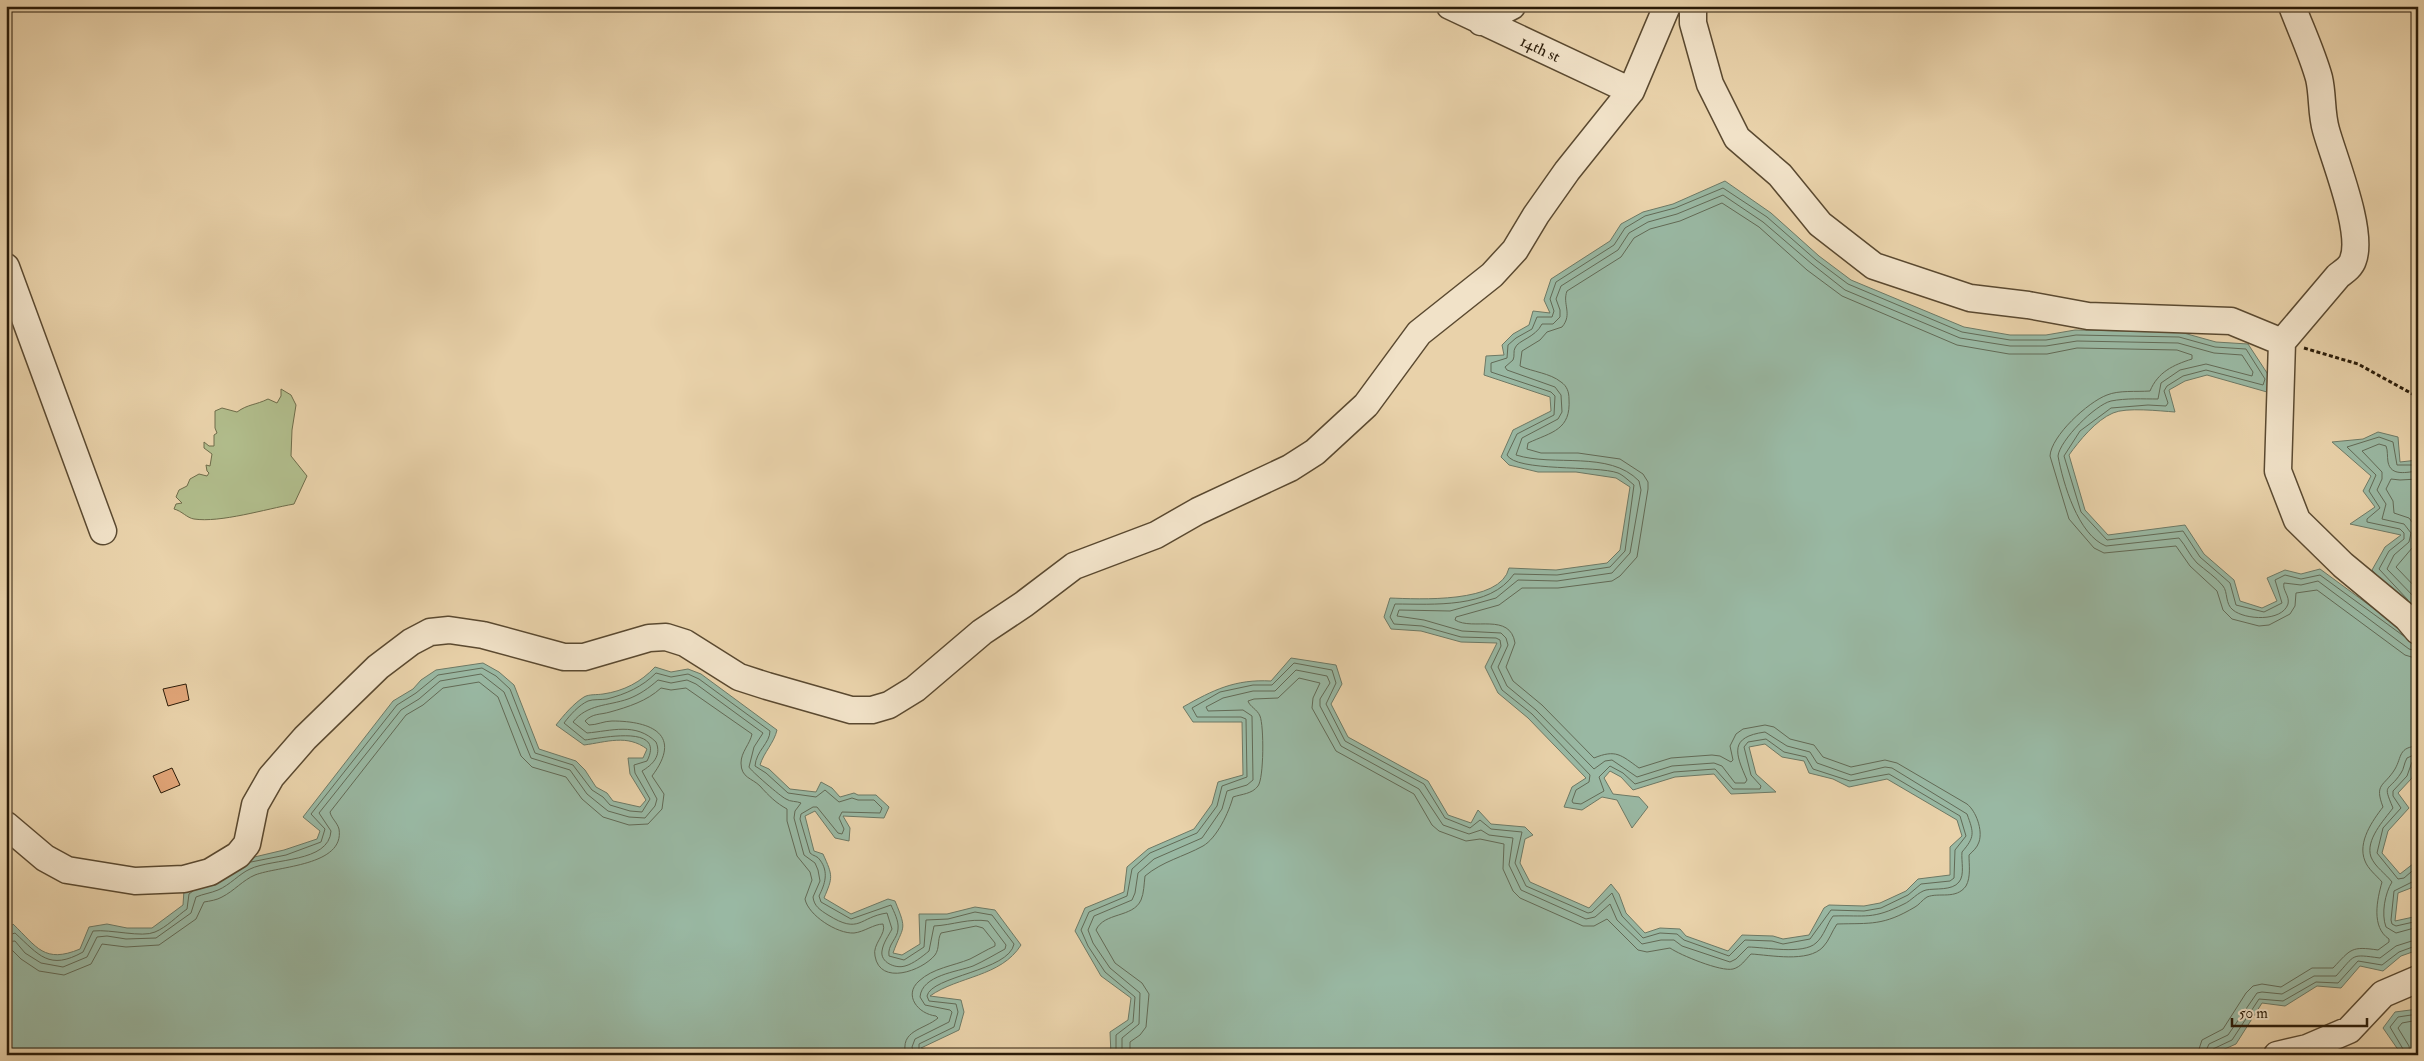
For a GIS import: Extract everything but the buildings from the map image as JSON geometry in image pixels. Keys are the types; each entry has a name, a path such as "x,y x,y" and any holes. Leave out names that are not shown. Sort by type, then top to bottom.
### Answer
{"street":[{"name":"14th st","path":"1450,6 1631,91"},
{"path":"1481,22 1512,6"},
{"path":"6,824 45,858 67,870 135,881 184,879 210,872 238,855 247,844 255,805 271,777 305,738 378,667 411,642 430,632 449,630 483,635 564,657 584,657 649,638 666,637 685,643 724,670 767,686 851,710 872,710 889,705 915,689 982,632 1024,604 1074,566 1156,535 1198,511 1290,468 1315,452 1366,404 1419,333 1492,275 1515,250 1536,215 1567,171 1631,91 1667,6"},
{"path":"1692,6 1693,23 1710,84 1737,138 1780,174 1820,224 1874,266 1970,298 2028,305 2088,316 2231,321 2282,342"},
{"path":"2292,6 2318,76 2323,97 2325,128 2353,220 2354,259 2282,342 2278,471 2297,520 2343,565 2407,618 2418,631"},
{"path":"6,267 103,530"},
{"path":"2276,1055 2307,1048 2349,1030 2383,994 2418,979"}],"path":[{"path":"2282,342 2358,364 2418,398"}],"shaded area":[{"path":"281,389 291,395 296,405 292,430 291,456 307,476 294,504 205,520 191,518 174,509 176,504 182,503 176,497 179,490 187,486 190,479 199,474 207,476 209,473 206,465 210,466 212,454 204,448 204,442 209,446 214,446 214,435 217,433 215,428 215,411 222,408 237,412 245,407 268,399 277,403 281,396"}],"water":[{"path":"1725,181 1771,213 1819,256 1851,280 1964,327 2010,335 2046,335 2075,330 2180,332 2216,342 2248,344 2271,379 2267,392 2207,375 2185,381 2169,390 2175,412 2134,410 2113,413 2094,426 2069,455 2085,510 2108,535 2185,525 2204,554 2234,580 2240,601 2262,608 2277,601 2267,578 2285,570 2301,574 2320,569 2418,641 2418,755 2412,778 2398,793 2409,808 2388,831 2382,853 2400,874 2418,860 2418,882 2411,888 2398,893 2395,921 2418,916 2418,950 2401,956 2383,971 2360,966 2341,988 2317,986 2285,1006 2262,1003 2236,1044 2211,1055 1111,1055 1110,1032 1128,1020 1131,998 1101,976 1075,931 1085,908 1124,892 1127,867 1148,849 1194,829 1212,804 1218,782 1243,775 1242,722 1193,722 1183,707 1204,695 1235,684 1271,681 1291,658 1336,665 1342,684 1331,704 1348,737 1428,781 1448,815 1471,823 1478,810 1491,824 1525,827 1533,835 1525,839 1520,863 1530,882 1589,908 1611,884 1619,894 1626,913 1645,933 1660,928 1680,929 1686,936 1728,951 1742,935 1773,936 1783,939 1809,935 1824,908 1829,905 1864,906 1880,903 1906,891 1918,879 1950,875 1950,847 1962,836 1957,820 1887,779 1849,787 1833,779 1809,773 1804,761 1782,757 1765,744 1749,747 1756,774 1776,792 1731,794 1714,774 1675,777 1633,790 1621,777 1610,771 1604,778 1613,794 1639,797 1648,807 1632,828 1617,800 1602,797 1582,810 1564,807 1572,787 1586,778 1528,718 1498,693 1485,667 1497,643 1461,642 1421,631 1391,629 1384,617 1390,598 1419,599 1475,594 1491,588 1503,580 1509,568 1556,570 1607,563 1620,550 1630,487 1616,478 1576,472 1538,472 1509,465 1501,457 1513,430 1551,411 1550,397 1484,375 1486,356 1504,355 1502,345 1513,334 1529,325 1533,311 1550,313 1544,300 1551,279 1610,241 1621,224 1643,212 1673,204"},
{"path":"2378,432 2398,437 2400,462 2418,460 2418,618 2372,570 2385,547 2401,535 2350,524 2375,507 2363,491 2371,476 2332,442 2363,439"},
{"path":"483,663 499,672 514,685 539,749 576,761 585,770 596,787 607,793 613,801 640,807 646,800 630,774 628,758 643,758 647,749 639,744 624,740 584,745 556,725 572,706 584,697 611,693 625,688 644,677 655,667 671,672 688,669 701,674 777,730 760,765 769,769 790,789 816,792 821,782 832,788 840,797 854,793 858,795 876,795 889,807 884,818 843,816 850,828 849,841 835,838 815,811 805,816 814,851 823,854 829,867 831,876 824,898 851,914 888,899 895,901 902,918 903,928 893,953 902,955 920,944 919,914 947,914 975,907 995,910 1021,945 1002,964 941,989 930,996 961,1000 964,1012 959,1030 921,1048 941,1054 961,1052 962,1055 6,1055 6,933 13,924 42,951 58,955 68,953 80,949 89,927 107,924 127,928 152,928 183,905 184,890 246,859 284,850 317,839 320,831 303,817 393,701 413,689 421,680 436,670"},
{"path":"2418,1009 2418,1055 2399,1055 2399,1051 2383,1028 2395,1012"}]}
